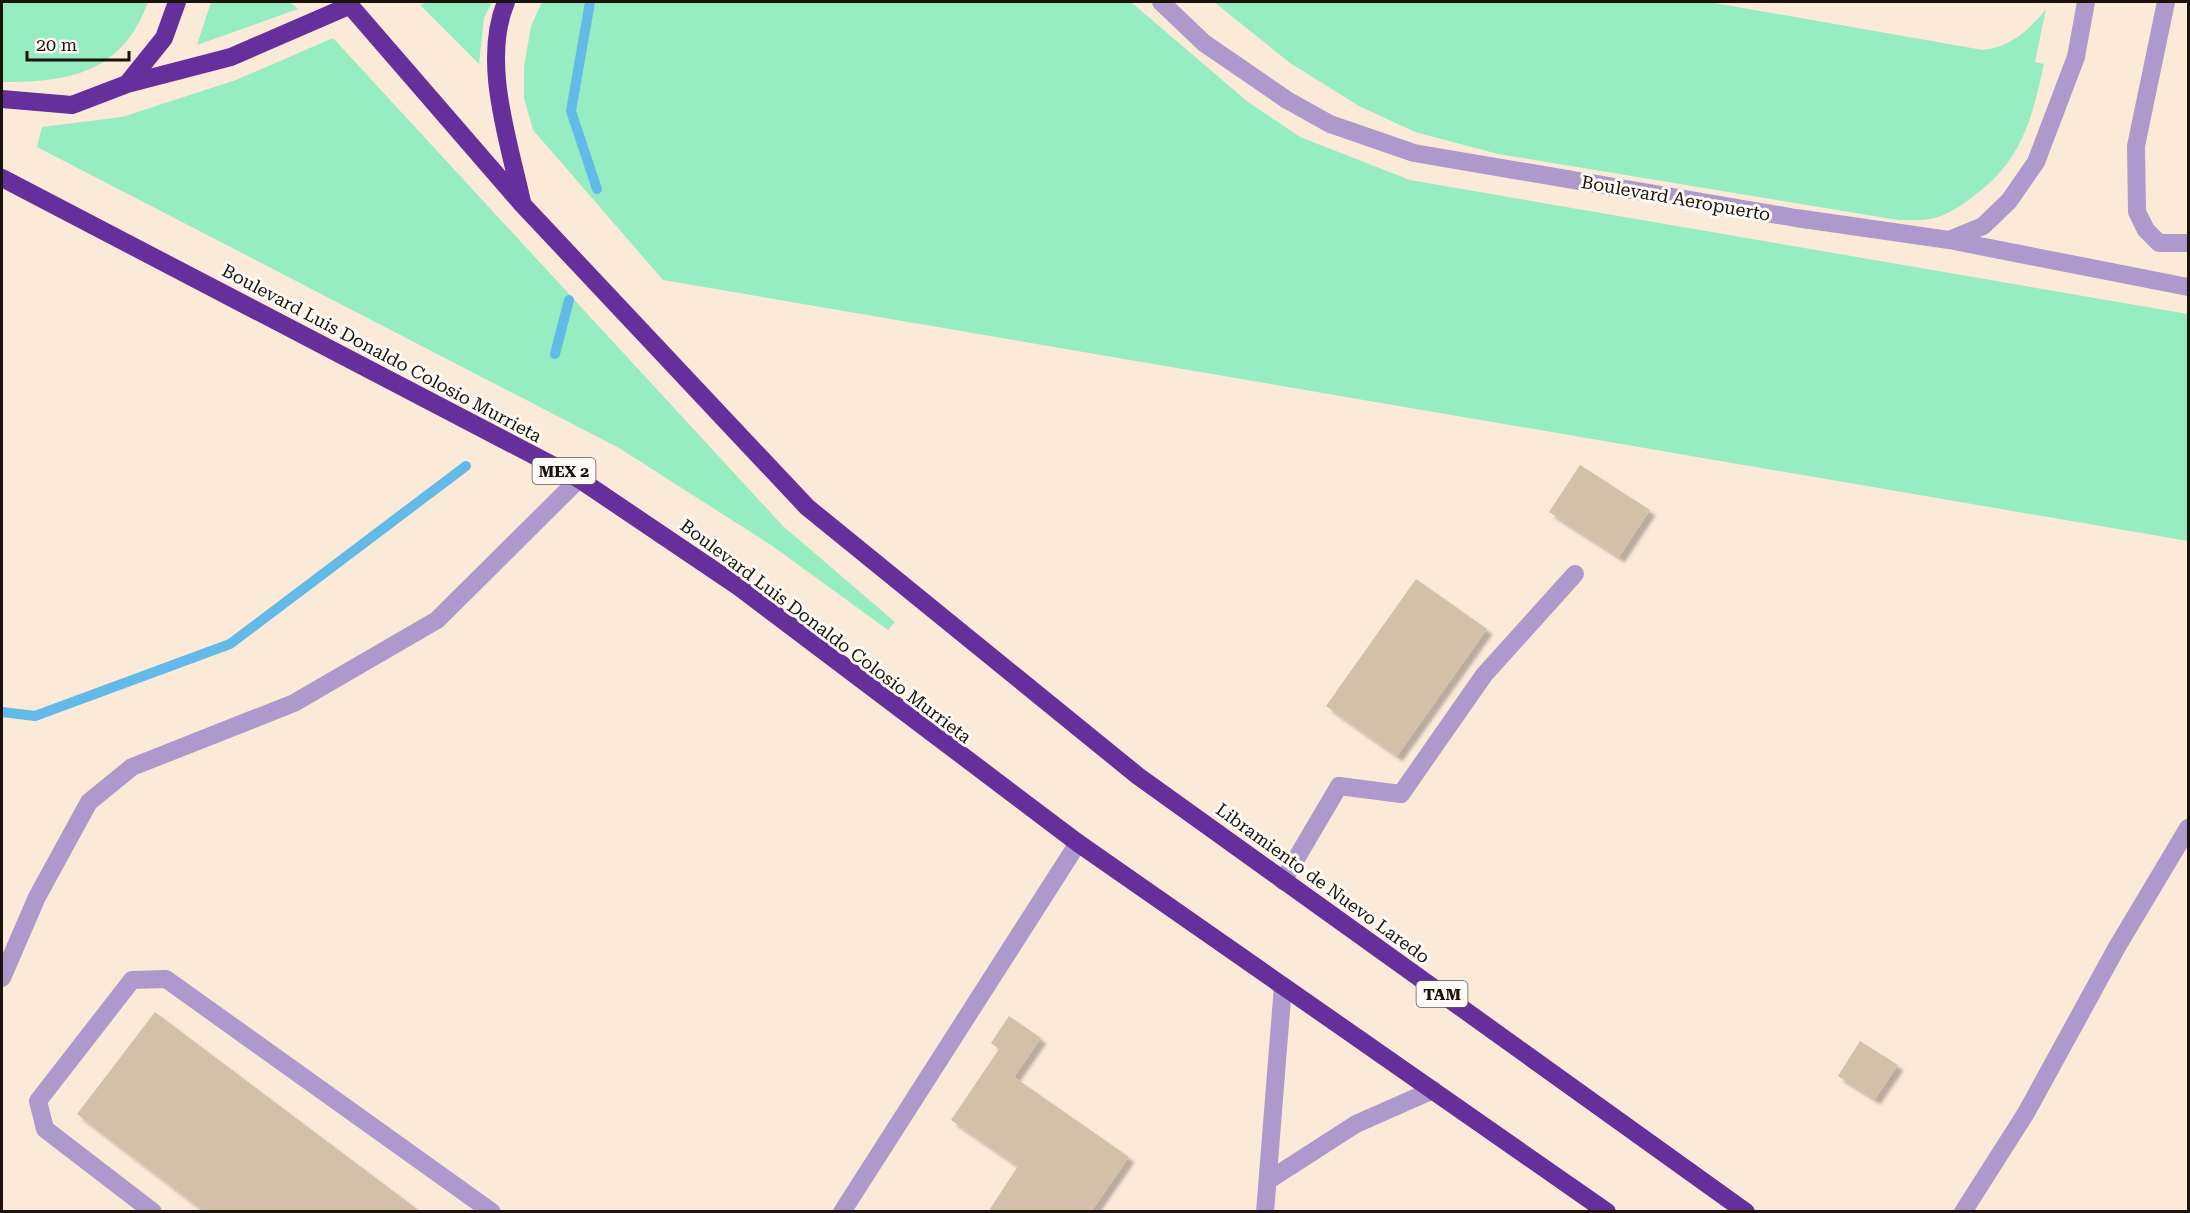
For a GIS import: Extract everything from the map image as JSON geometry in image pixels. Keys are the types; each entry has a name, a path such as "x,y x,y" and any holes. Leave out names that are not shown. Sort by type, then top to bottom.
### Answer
{"highway":[{"path":"127,84 164,38 177,2"},
{"path":"506,2 502,12 495,75 522,204"},
{"path":"2,99 72,105 127,84 231,57 352,3 522,204"},
{"name":"Boulevard Luis Donaldo Colosio Murrieta","path":"2,178 579,479 739,587 1078,843"},
{"name":"Libramiento de Nuevo Laredo","path":"522,204 807,507 1138,776 1746,1212"},
{"path":"1078,843 1607,1212"}],"street":[{"name":"Boulevard Aeropuerto","path":"1161,2 1175,8 1204,43 1287,100 1330,124 1414,153 1796,218 1949,240 2188,287"},
{"path":"2073,2 2076,57"},
{"path":"1949,240 1983,226 2009,201 2036,162 2076,57 2086,2"},
{"path":"2166,2 2136,146 2137,212 2146,230 2159,243 2188,243"},
{"path":"2161,281 2188,274"},
{"path":"2,978 37,897 89,801 132,767 294,703 437,620 579,479"},
{"path":"1283,881 1339,786 1401,794 1484,675 1575,574"},
{"path":"1963,1212 2026,1113 2117,947 2188,828"},
{"path":"842,1212 1078,843"},
{"path":"153,1212 45,1129 38,1101 132,980 166,979 492,1212"},
{"path":"1265,1212 1283,986"},
{"path":"1269,1180 1356,1124 1433,1090"}],"green space":[{"path":"2,2 148,2 137,26 124,44 108,59 91,69 50,79 2,82"},
{"path":"211,2 290,2 298,9 197,45"},
{"path":"428,2 492,2 484,18 479,64 420,5"},
{"path":"542,2 1131,2 1248,102 1300,137 1410,180 2188,314 2188,541 663,280 533,130 524,98 524,67 531,26"},
{"path":"1214,2 1709,2 1983,50 2002,45 2019,36 2046,9 2035,62 2044,64 2035,103 2023,137 2004,168 1991,182 1961,205 1940,216 1926,220 1898,220 1498,154 1415,132 1359,106 1290,63"},
{"path":"333,38 783,526 895,622 888,630 771,545 619,448 37,147 42,127 122,117 236,80"}],"building":[{"path":"1580,465 1650,510 1619,557 1549,512"},
{"path":"1416,579 1487,629 1397,756 1326,706"},
{"path":"155,1012 421,1212 205,1212 77,1114"},
{"path":"1009,1016 1041,1038 1014,1077 1129,1157 1091,1212 988,1212 1018,1166 951,1120 999,1049 991,1043"},
{"path":"1860,1041 1898,1065 1875,1099 1838,1076"}],"waterway":[{"path":"590,2 571,111 597,189"},
{"path":"555,354 569,300"},
{"path":"2,712 35,716 230,644 466,466"}]}
